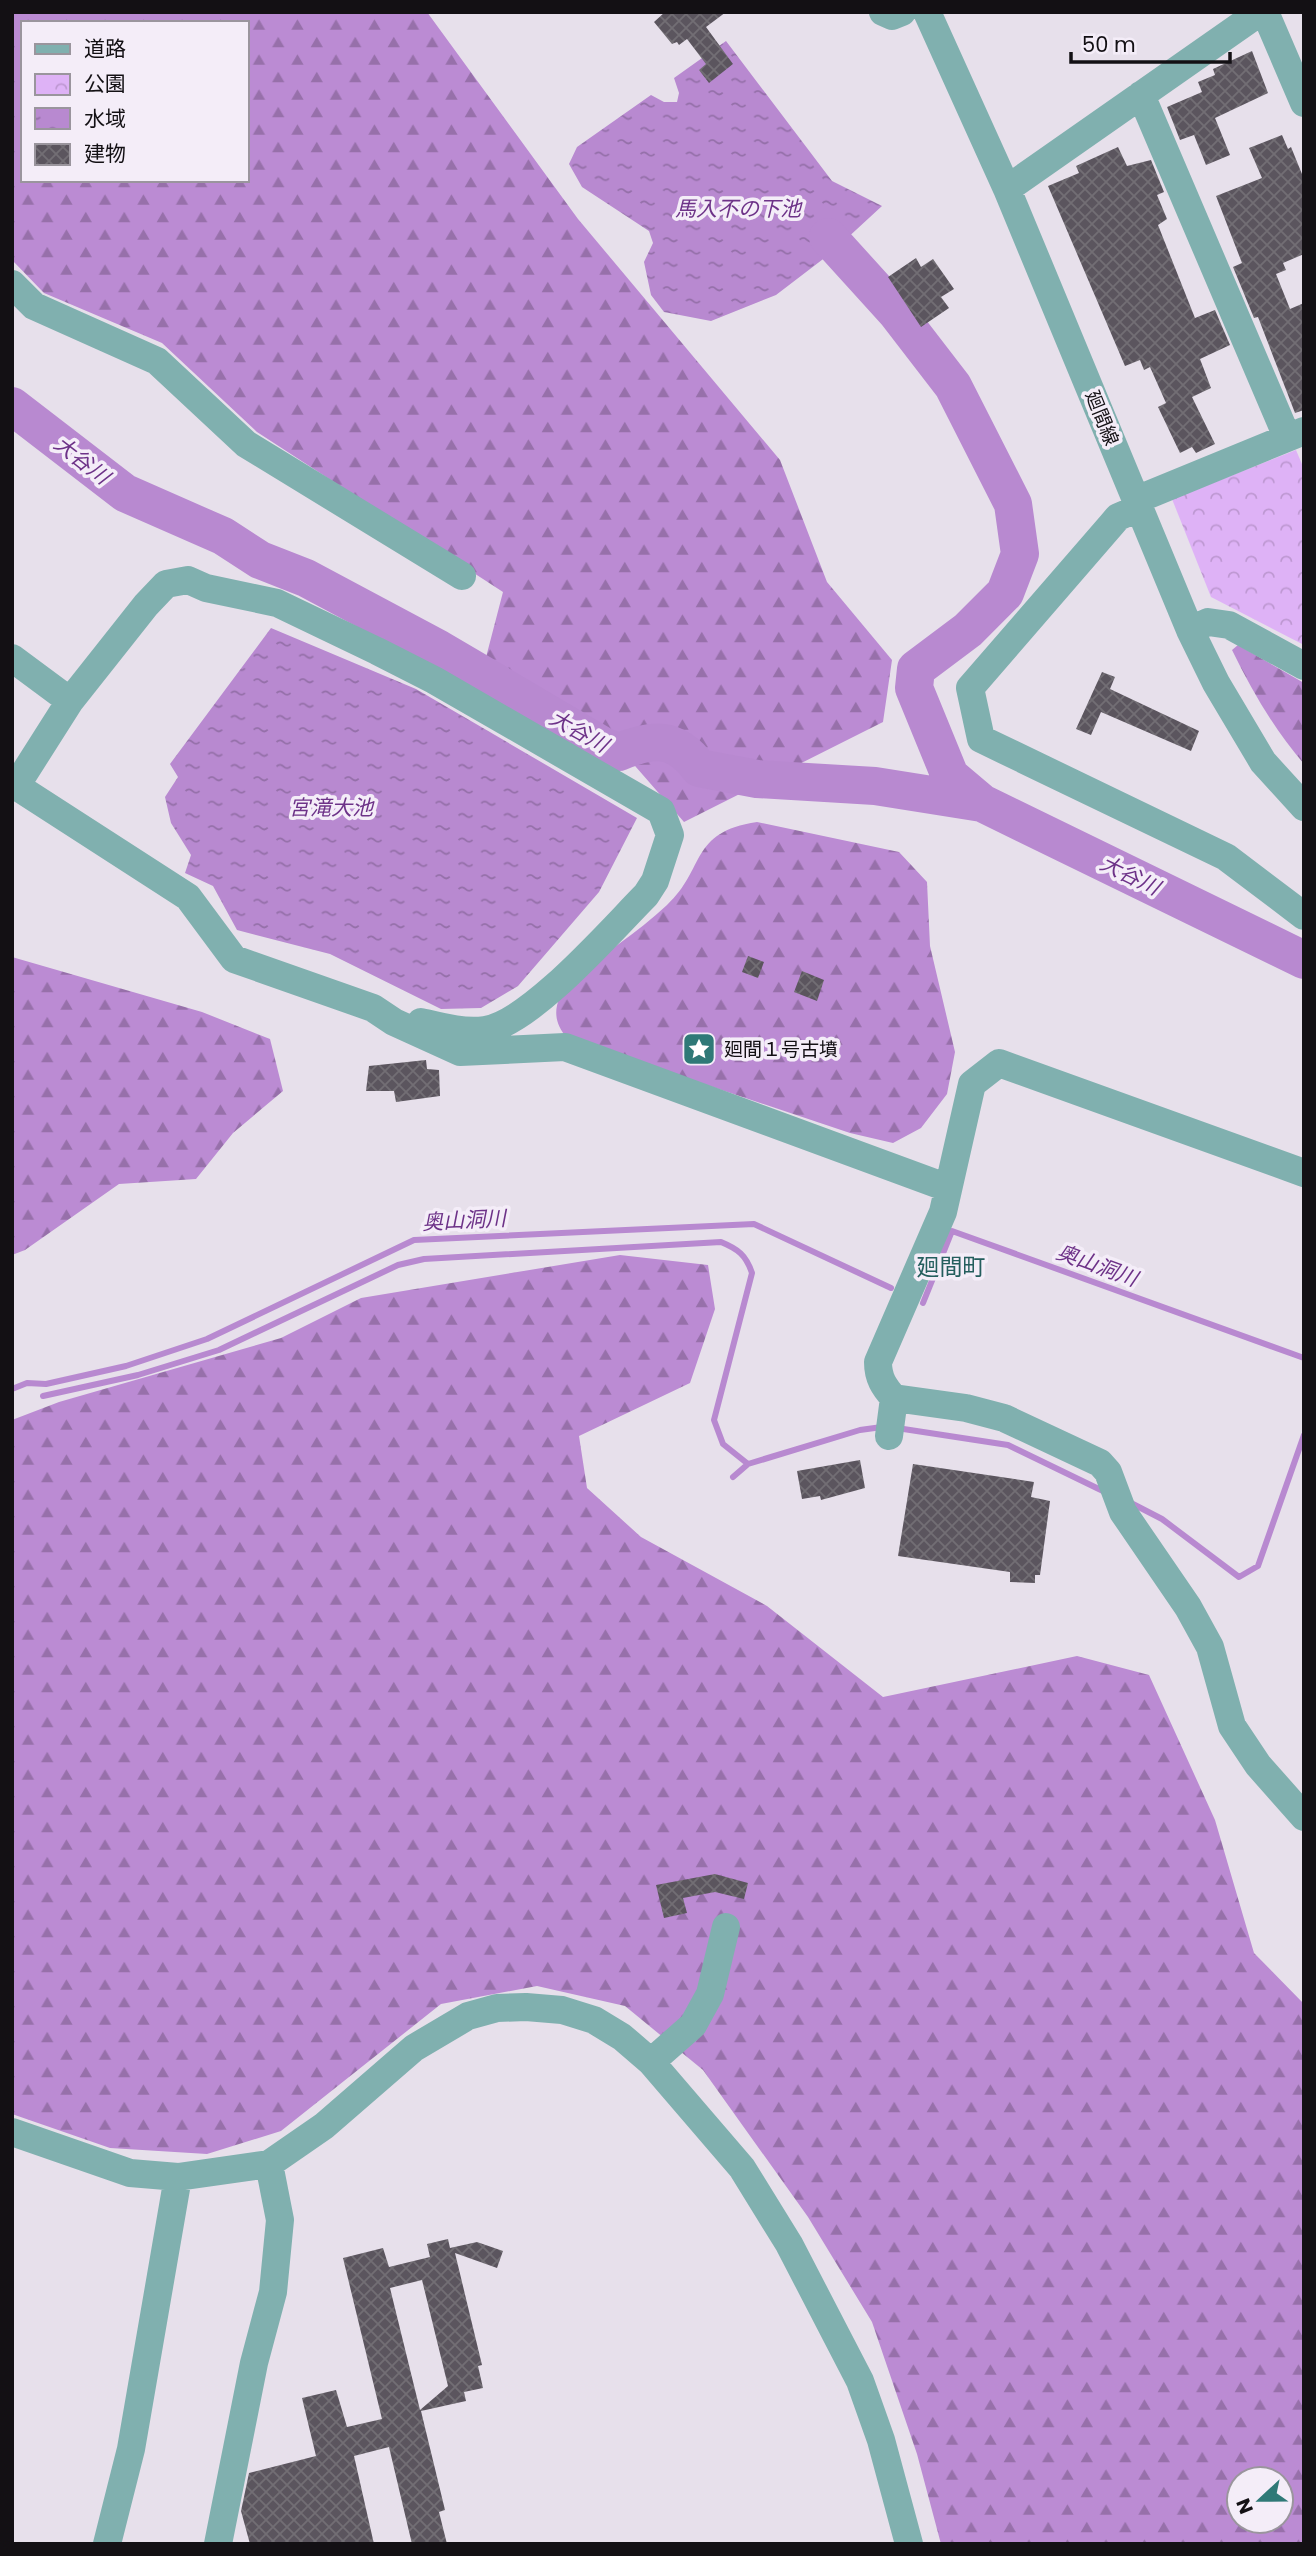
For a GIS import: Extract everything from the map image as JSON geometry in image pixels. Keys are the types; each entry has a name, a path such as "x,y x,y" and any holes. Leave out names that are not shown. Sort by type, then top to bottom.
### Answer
{"street":[{"path":"883,12 892,16 902,12"},
{"name":"廻間線","path":"927,12 1007,189 1190,630 1216,682 1263,762 1304,807"},
{"path":"1007,189 1260,12"},
{"path":"1265,12 1304,103"},
{"path":"1141,95 1296,434 1137,504 1118,517 971,688 981,739 1226,857 1304,916"},
{"path":"12,284 34,306 157,360 246,444 462,576"},
{"path":"394,1022 415,1020 448,1029 487,1030 531,1008 646,895 655,881 670,835 661,811 434,680 278,603 206,588 188,580 166,584 146,604 70,701 16,786 188,897 234,959 373,1008 394,1022 460,1052 565,1046 948,1188"},
{"path":"1190,630 1208,622 1229,625 1304,666"},
{"path":"12,658 70,701"},
{"path":"1304,1173 999,1063 972,1084 943,1212 878,1362 878,1373 892,1418 966,1408 1004,1418 1100,1463 1108,1472 1116,1497 1188,1606 1210,1647 1232,1726 1258,1765 1304,1817"},
{"path":"651,2062 693,2025 710,1994 726,1927"},
{"path":"12,2132 130,2173 178,2177 269,2164 324,2126 414,2048 468,2016 497,2008 562,2010 594,2020 622,2037 651,2062 742,2168 827,2313 860,2381 881,2440 909,2544"},
{"path":"218,2544 254,2363 273,2292 280,2220 269,2164"},
{"path":"107,2544 131,2449 178,2177"}],"green space":[{"path":"12,12 427,12 578,219 780,460 827,582 892,660 883,722 684,822 615,743 484,665 503,592 257,432 162,343 44,293 12,260"},
{"path":"1296,450 1304,469 1304,645 1211,597 1172,499"},
{"path":"1238,645 1304,683 1304,764 1273,723 1247,680 1232,650"},
{"path":"757,822 899,852 927,882 930,946 955,1052 947,1094 921,1128 893,1143 850,1133 567,1038 558,1024 556,1010 569,980 667,905 679,892 709,843 735,827"},
{"path":"12,957 202,1012 270,1039 283,1091 233,1133 196,1179 119,1184 25,1250 12,1255"},
{"path":"620,1255 708,1265 715,1309 690,1383 579,1436 587,1488 641,1537 767,1606 883,1697 1077,1656 1149,1675 1215,1820 1254,1953 1304,2004 1304,2544 941,2544 917,2454 872,2322 808,2217 703,2070 625,2006 537,1986 441,2004 281,2131 207,2154 110,2148 12,2114 12,1420 59,1402 281,1338 361,1298"}],"water":[{"name":"馬入不の下池","path":"726,41 832,181 882,206 831,253 776,295 711,321 664,312 651,295 644,262 653,243 649,231 582,187 569,164 577,147 651,95 664,102 677,102 679,93 674,78"},
{"name":"宮滝大池","path":"271,628 416,689 637,818 599,892 518,986 481,1008 441,1009 330,954 237,930 213,886 185,873 191,855 171,823 165,797 178,777 170,764"}],"building":[{"path":"665,12 726,12 706,27 733,64 709,83 699,70 706,64 687,39 679,45 677,42 672,44 654,22"},
{"path":"1252,51 1268,93 1215,118 1230,155 1206,165 1194,135 1180,140 1167,107 1202,92 1198,82 1215,75 1213,69"},
{"path":"1282,135 1288,149 1291,147 1304,179 1304,254 1283,263 1286,270 1276,274 1290,309 1304,303 1304,410 1295,413 1258,317 1254,318 1233,267 1242,263 1216,196 1262,178 1249,148"},
{"path":"1118,147 1127,166 1151,160 1164,192 1157,195 1167,219 1158,225 1195,318 1215,310 1230,345 1200,359 1211,388 1192,397 1215,444 1196,453 1192,447 1180,453 1158,407 1166,403 1150,367 1144,370 1140,360 1125,366 1048,186 1079,173 1076,166"},
{"path":"916,258 921,267 933,259 954,289 941,297 949,308 921,327 888,277"},
{"path":"1102,672 1115,677 1110,689 1199,731 1191,751 1101,712 1091,735 1076,729"},
{"path":"748,956 764,962 758,978 742,972"},
{"path":"802,971 824,980 817,1001 794,992"},
{"path":"426,1060 427,1069 439,1070 440,1096 396,1102 394,1091 366,1091 369,1066"},
{"path":"860,1460 865,1488 821,1500 820,1496 802,1499 797,1471"},
{"path":"913,1464 1034,1482 1031,1497 1050,1501 1040,1575 1035,1575 1035,1583 1010,1582 1010,1572 898,1556"},
{"path":"715,1874 748,1883 744,1899 715,1892 683,1898 687,1913 664,1918 656,1885"},
{"path":"448,2239 450,2248 477,2242 503,2251 497,2268 455,2253 482,2365 478,2366 483,2388 464,2392 466,2401 421,2411 445,2510 439,2512 447,2544 412,2544 389,2447 354,2456 374,2544 250,2544 241,2511 249,2473 316,2456 302,2398 336,2390 347,2427 382,2419 343,2258 383,2248 389,2267 430,2257 427,2244","holes":["422,2280 448,2386 420,2410 390,2288"]}],"waterway":[{"path":"828,237 896,312 953,386 1013,504 1020,554 1005,593 968,630 916,669 914,688 950,776 982,803"},
{"name":"大谷川","path":"12,406 125,493 223,536 260,560 306,578 439,649 605,747 619,752 642,744 663,743 681,750 699,768 757,779 875,786 982,803 1304,960"},
{"name":"奥山洞川","path":"12,1389 27,1383 46,1384 126,1366 207,1339 414,1240 754,1224 891,1288"},
{"name":"奥山洞川","path":"923,1303 952,1231 1304,1358"},
{"path":"43,1396 138,1375 219,1350 398,1265 424,1259 721,1242 741,1253 752,1273 714,1420 723,1444 748,1464"},
{"path":"733,1477 748,1464 860,1430 882,1427"},
{"path":"897,1428 1008,1445 1105,1492"},
{"path":"1131,1503 1162,1519 1239,1577 1258,1566 1304,1435"}],"place":[{"name":"廻間１号古墳","path":"699,1049"}],"district":[{"name":"廻間町","path":"951,1267"}]}
